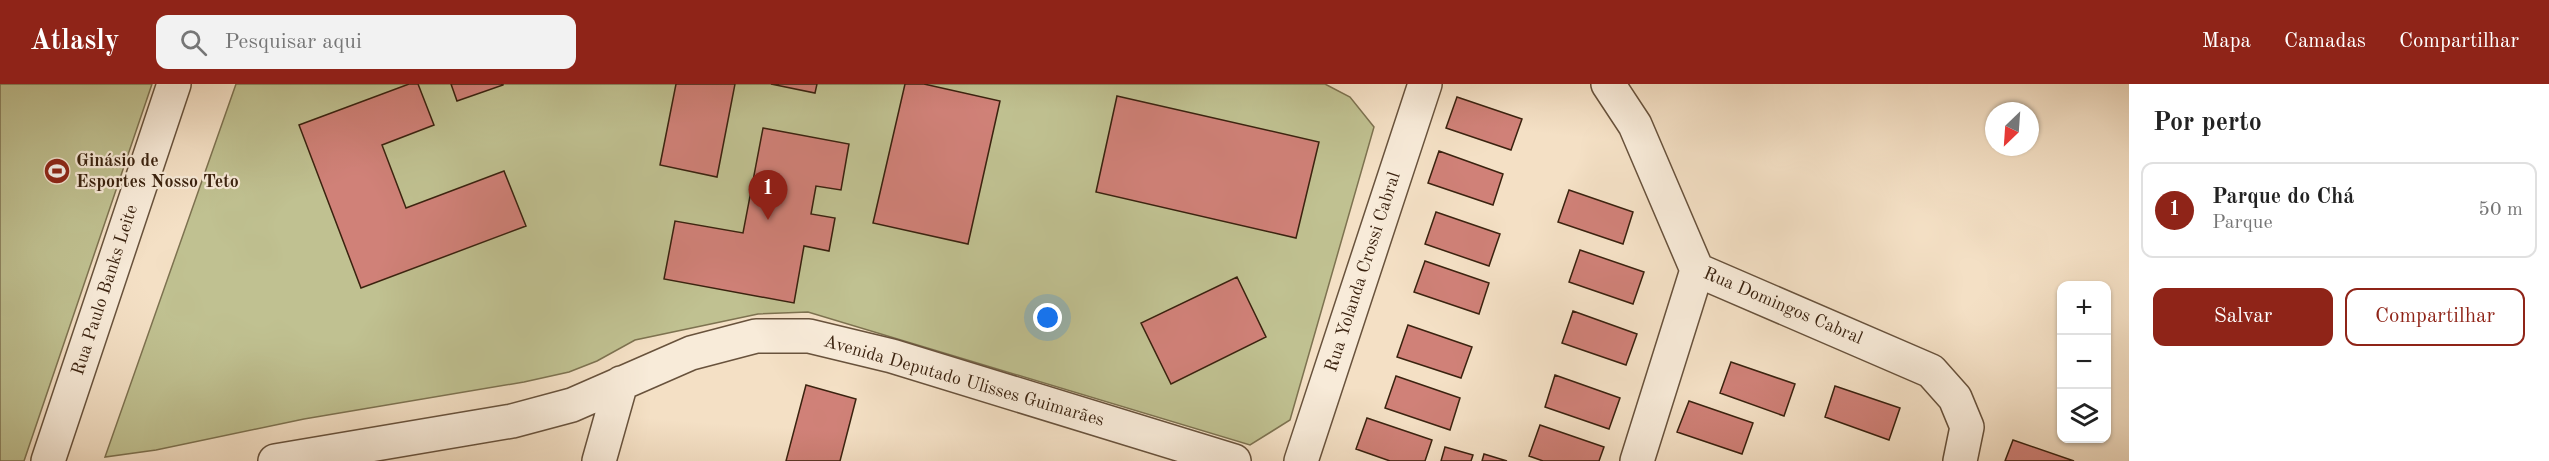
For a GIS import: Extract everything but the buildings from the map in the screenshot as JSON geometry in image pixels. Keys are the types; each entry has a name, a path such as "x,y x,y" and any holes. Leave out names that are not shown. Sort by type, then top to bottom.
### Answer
{"street":[{"name":"Rua Paulo Banks Leite","path":"48,461 174,84"},
{"name":"Rua Yolanda Crossi Cabral","path":"1301,461 1425,84"},
{"name":"Rua Domingos Cabral","path":"1608,84 1635,125 1696,270 1930,372 1955,398 1967,427 1960,461"},
{"path":"1637,461 1696,270"},
{"name":"Avenida Deputado Ulisses Guimarães","path":"275,461 512,422 572,405 691,353 756,336 809,336 891,356 1234,461"},
{"path":"599,461 621,383"}],"green space":[{"name":"Ginásio de Esportes Nosso Teto","path":"0,84 152,84 24,461 0,461"},
{"path":"236,84 1325,84 1350,97 1374,127 1290,420 1250,445 808,312 758,314 635,340 597,361 569,372 524,382 304,419 156,450 105,457"}],"place":[{"name":"Ginásio de Esportes Nosso Teto","path":"57,171"},
{"name":"Parque do Chá","path":"768,220"}]}
